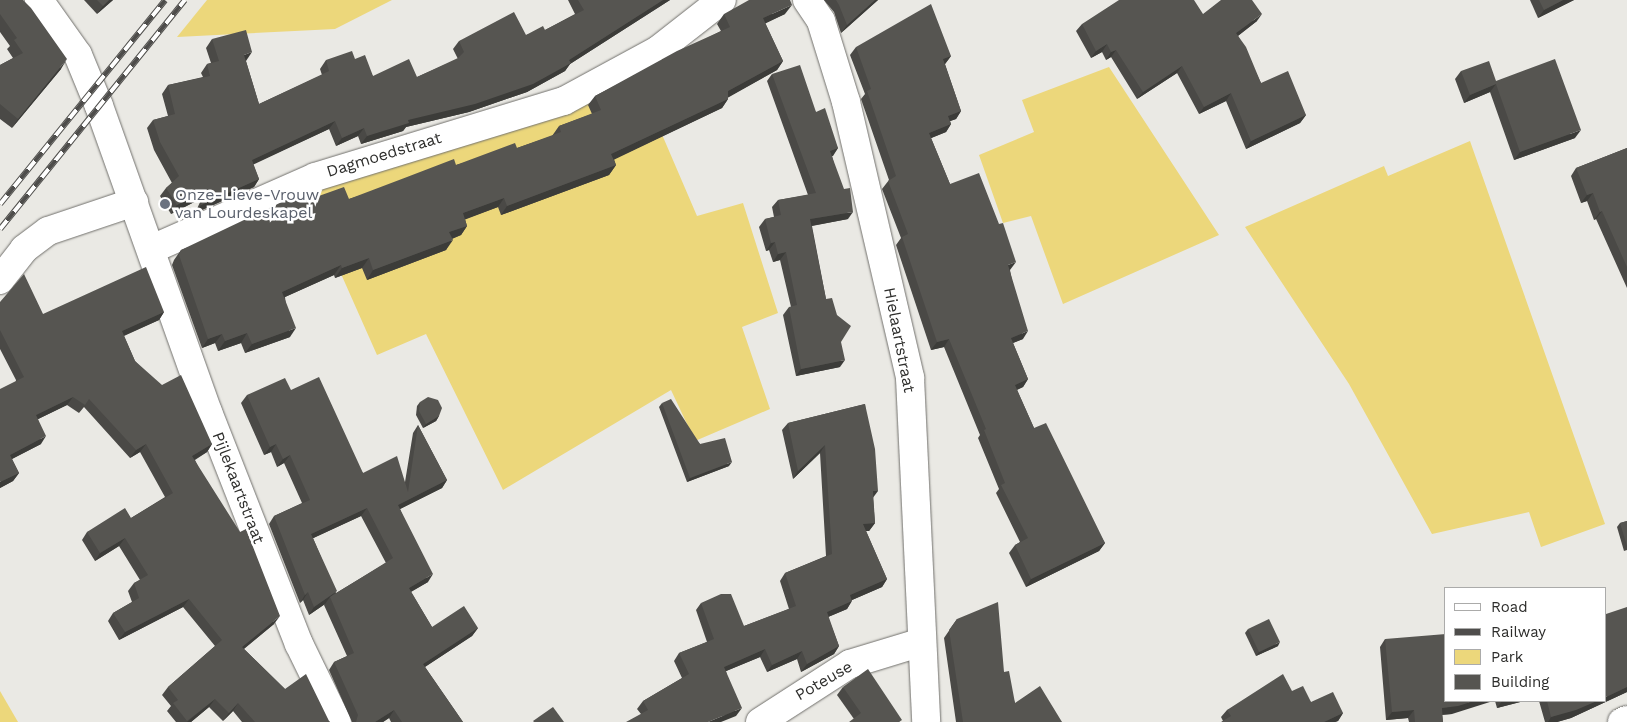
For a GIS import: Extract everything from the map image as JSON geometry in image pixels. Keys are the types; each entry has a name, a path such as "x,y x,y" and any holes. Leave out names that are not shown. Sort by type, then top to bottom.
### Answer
{"street":[{"path":"39,0 78,55 152,249"},
{"name":"Dagmoedstraat","path":"152,249 316,177 564,101 658,50 722,0"},
{"name":"Hielaartstraat","path":"808,0 821,21 846,102 910,378 926,722"},
{"path":"0,280 24,249 48,231 134,202"},
{"name":"Pijlekaartstraat","path":"152,249 195,377 257,539 299,644 337,722"},
{"name":"Poteuse","path":"760,722 850,664 922,642"},
{"path":"1622,722 1627,720"}],"green space":[{"path":"207,0 392,0 335,29 177,37"},
{"path":"1109,67 1219,235 1063,304 1031,216 1003,223 979,155 1034,132 1022,100"},
{"path":"636,74 697,216 743,203 778,313 742,327 770,409 695,441 671,390 503,490 426,334 377,355 306,195"},
{"path":"1470,141 1605,524 1541,547 1529,512 1432,534 1349,384 1245,227 1384,166 1388,176"},
{"path":"0,691 18,722 0,722"}],"building":[{"path":"0,0 23,0 31,8 67,59 18,119 0,104 0,65 23,53 14,40 17,38 0,14"},
{"path":"97,0 109,0 103,6"},
{"path":"578,0 663,0 569,60 571,63 533,84 475,104 408,120 409,123 367,136 364,128 342,138 335,121 252,160 259,179 201,205 207,189 177,205 166,188 179,176 160,142 153,120 175,114 168,85 210,76 207,64 219,61 212,39 246,30 252,52 244,55 259,104 329,71 326,60 352,51 355,59 365,55 373,76 409,59 417,77 458,58 464,52 459,41 514,12 526,35 543,26 545,30 584,10"},
{"path":"749,0 790,0 792,5 763,18 783,61 728,91 728,99 611,154 616,165 507,206 504,198 463,213 467,226 449,232 453,240 373,270 369,258 342,268 341,265 282,292 296,328 252,344 247,333 225,341 222,334 208,339 179,255 181,250 286,200 299,197 302,202 344,187 349,199 454,159 456,165 515,143 517,148 561,132 559,126 601,110 595,96 677,51 730,27 724,14"},
{"path":"836,0 875,0 847,25"},
{"path":"1119,0 1194,0 1203,14 1221,0 1252,0 1262,14 1236,33 1246,47 1261,83 1288,71 1306,115 1251,141 1231,93 1204,107 1182,66 1143,92 1116,50 1111,52 1107,44 1096,51 1082,24"},
{"path":"1539,0 1563,0 1544,10"},
{"path":"931,4 951,56 943,59 961,111 948,116 951,124 929,133 950,184 979,173 999,224 1003,223 1016,262 1008,265 1028,331 1011,338 1028,379 1015,385 1034,428 1046,423 1105,543 1031,579 1015,545 1028,538 1001,485 1005,483 984,430 986,429 949,339 937,342 902,237 908,234 888,181 896,176 867,91 871,89 856,47"},
{"path":"1555,59 1581,130 1520,152 1496,84 1470,95 1461,71 1489,61 1496,81"},
{"path":"800,65 816,112 825,108 838,148 830,151 844,189 850,188 853,212 810,219 826,299 832,298 837,315 851,326 841,342 845,360 801,369 789,307 797,305 786,252 778,254 775,242 771,243 765,219 781,215 778,200 816,193 772,74"},
{"path":"1627,148 1627,267 1602,211 1600,212 1593,193 1587,195 1576,168"},
{"path":"146,267 164,312 122,331 135,361 162,385 181,375 212,444 192,456 240,532 246,529 280,616 242,647 285,689 306,674 330,722 255,722 238,703 229,713 215,699 187,721 173,703 178,700 168,687 222,640 189,599 125,632 113,613 139,598 134,583 148,575 125,538 100,553 87,532 125,508 131,518 173,493 146,444 136,450 89,399 85,405 73,397 36,415 46,436 10,455 19,473 0,482 0,389 24,377 0,330 0,302 24,274 43,314"},
{"path":"319,377 363,473 397,456 408,492 418,425 447,480 398,505 433,574 409,588 432,627 464,606 478,628 423,664 463,722 402,722 394,710 375,722 356,722 358,715 334,662 354,653 330,597 393,558 367,508 311,534 337,591 314,607 308,592 305,595 274,516 310,500 290,455 283,459 276,444 270,447 247,395 285,378 291,390"},
{"path":"428,397 438,400 442,408 439,416 426,424 419,411 420,402"},
{"path":"671,399 700,444 725,438 732,462 690,478 662,403"},
{"path":"865,404 875,449 878,491 873,491 875,523 863,524 887,579 850,595 852,601 827,612 839,646 807,664 802,651 772,665 765,649 724,667 742,708 708,722 626,722 648,710 643,701 689,674 679,653 714,639 701,603 721,594 731,594 744,626 796,606 785,573 832,554 825,445 798,471 788,423"},
{"path":"1627,521 1627,546 1620,523"},
{"path":"998,602 1004,672 1009,671 1015,703 1040,686 1062,722 963,722 949,630 957,619"},
{"path":"1627,607 1627,687 1607,697 1607,614"},
{"path":"1269,619 1280,642 1259,652 1248,629"},
{"path":"1444,634 1444,702 1471,702 1442,708 1443,722 1415,722 1414,710 1392,712 1385,639"},
{"path":"868,669 902,720 899,722 849,722 861,713 843,687"},
{"path":"1283,674 1292,691 1303,686 1311,702 1333,692 1343,713 1324,722 1221,722 1231,716 1227,710"},
{"path":"1547,702 1595,702 1576,710 1551,717"},
{"path":"553,707 564,722 533,721"}],"railway":[{"path":"0,204 165,0"},
{"path":"0,229 185,0"}],"place":[{"name":"Onze-Lieve-Vrouw van Lourdeskapel","path":"165,204"}]}
